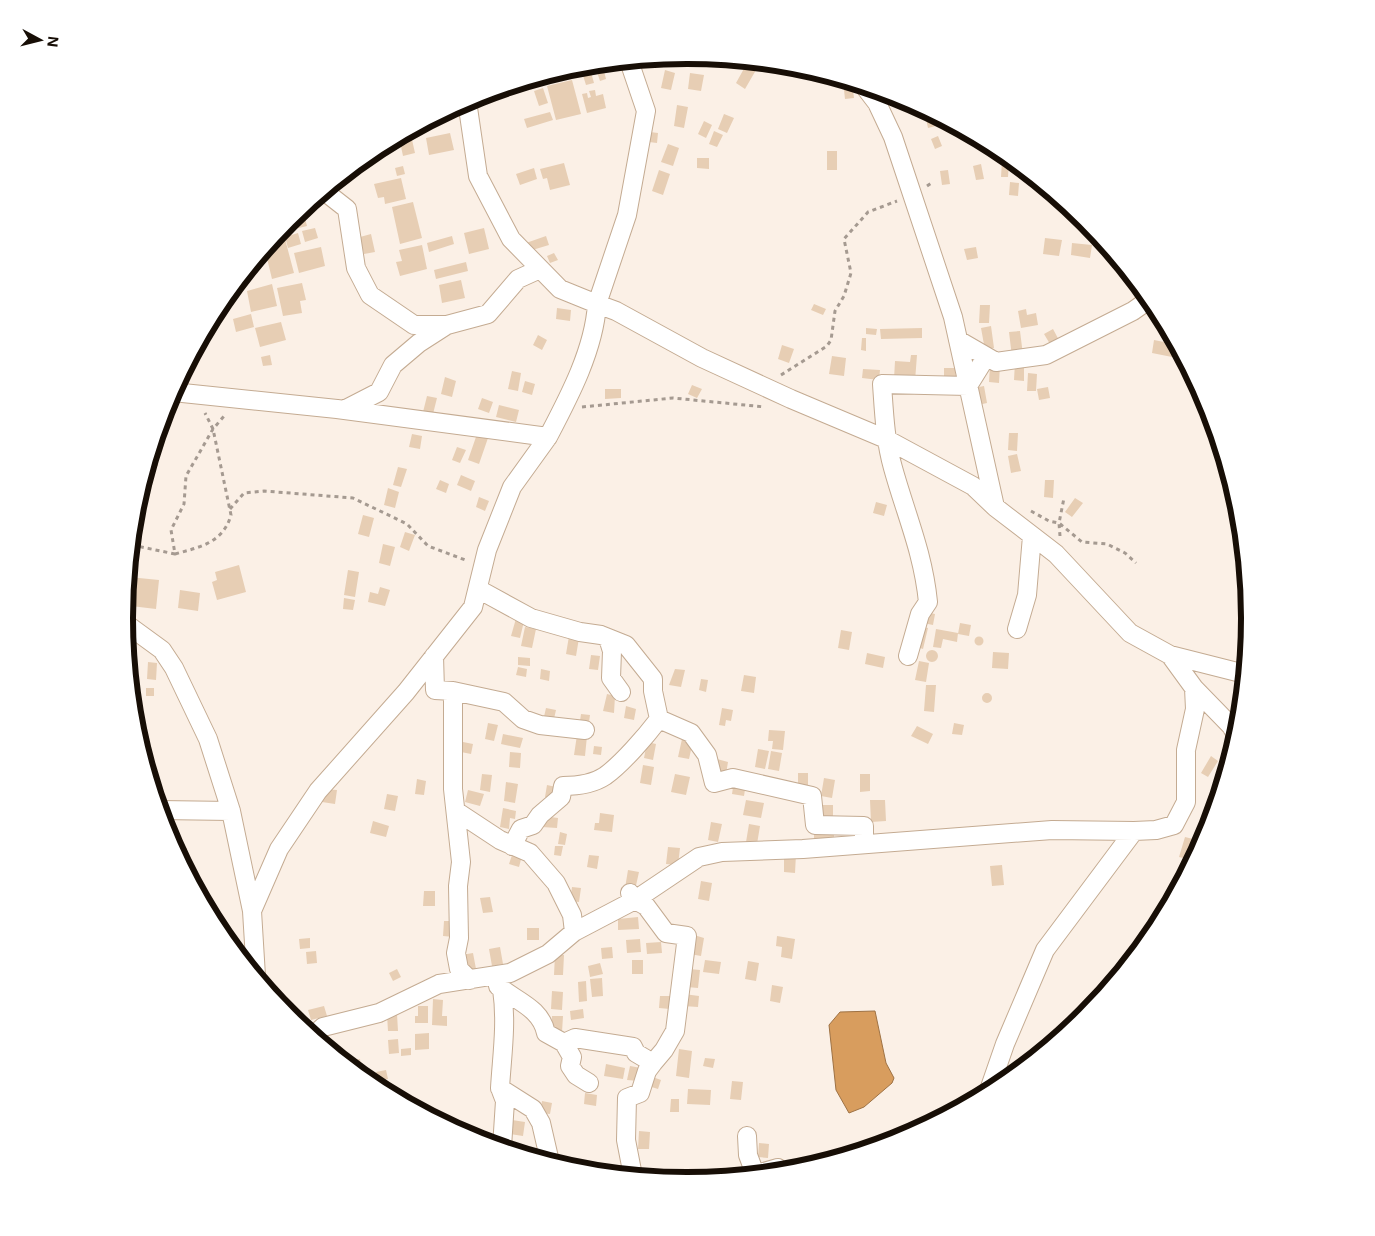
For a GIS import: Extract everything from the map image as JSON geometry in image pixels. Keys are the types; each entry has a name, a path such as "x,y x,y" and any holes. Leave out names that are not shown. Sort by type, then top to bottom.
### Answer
{"street":[{"path":"252,911 279,849 318,791 434,656 473,607 487,550 512,487 548,437 563,409 596,326 597,304 626,215 646,111 632,67"},
{"path":"871,95 878,103 893,137 953,317 995,507"},
{"path":"468,109 478,176 510,239 560,289 616,311 702,358 798,402 886,439 973,486 995,507 1056,554 1130,633 1170,655 1239,672"},
{"path":"330,194 347,209 356,268 370,296 414,324 447,325 488,314 518,279 540,269"},
{"path":"958,340 996,362 1046,355 1143,303"},
{"path":"344,410 379,392 393,365 419,343 447,325"},
{"path":"968,386 986,357"},
{"path":"908,656 920,614 928,602 915,534 893,468 886,439 882,384 968,386"},
{"path":"181,393 344,410 548,437"},
{"path":"1016,629 1027,595 1032,536"},
{"path":"478,589 531,618 608,638 626,645 653,679 653,691 659,719 646,736 604,776 579,786 563,786 561,797 540,815 533,825 521,829 512,846"},
{"path":"133,630 162,650 174,668 208,739 231,811 252,911 255,964"},
{"path":"608,638 612,651 611,678 621,692"},
{"path":"1170,655 1194,688 1231,726"},
{"path":"434,656 435,690 453,690 504,702 523,719 540,725 585,730"},
{"path":"318,1031 323,1027 379,1013 440,984 510,973 548,954 574,932 699,858 722,852 803,849 1052,830 1156,830 1174,825 1186,802 1186,750 1196,709 1194,688"},
{"path":"453,690 454,789 456,829 461,862 458,886 459,969 476,979 502,989 528,1006 544,1023 546,1033 564,1043 572,1056 570,1066 576,1076 589,1084"},
{"path":"659,719 691,733 707,755 714,783 733,778 812,796 815,824 864,826 864,843"},
{"path":"168,810 231,811"},
{"path":"456,811 500,840 530,853 556,883 572,916 574,932"},
{"path":"992,1081 1005,1044 1045,950 1134,831"},
{"path":"632,897 646,906 666,933 687,936 675,1030 664,1050 647,1071 640,1093 627,1098 626,1140 632,1169"},
{"path":"440,984 458,962"},
{"path":"502,989 505,1007 504,1051 500,1088 505,1102 502,1140"},
{"path":"564,1043 575,1038 633,1047 636,1052 653,1063"},
{"path":"500,1088 533,1109 541,1124 548,1154"},
{"path":"748,1136 748,1155 753,1169"}],"path":[{"path":"757,383 786,373 827,346 831,340 835,311 844,296 851,273 844,239 868,212 912,195 933,182"},
{"path":"138,546 175,554 206,546 227,527 231,515 213,429 197,394"},
{"path":"563,409 673,398 764,407 798,402"},
{"path":"175,554 171,530 184,504 186,476 213,429 223,417 245,399"},
{"path":"230,509 244,493 264,491 352,498 407,524 428,546 483,567"},
{"path":"1056,554 1060,538 1059,523 1064,498"},
{"path":"1026,508 1049,521 1059,523 1082,542 1107,544 1125,553 1136,564"}],"shaded area":[{"path":"875,1011 886,1063 894,1078 892,1083 864,1107 849,1113 836,1090 829,1025 840,1012"}],"building":[{"path":"745,67 756,70 745,89 736,83"},
{"path":"604,70 606,79 600,81 597,72 594,72"},
{"path":"665,70 675,73 671,90 661,88"},
{"path":"591,72 594,83 586,85 582,73"},
{"path":"690,73 704,75 701,91 688,89"},
{"path":"560,79 560,81 547,84 547,82"},
{"path":"572,80 581,114 556,120 547,86"},
{"path":"844,87 853,89 854,98 845,99"},
{"path":"543,88 548,103 539,106 534,91"},
{"path":"595,90 596,96 603,94 606,108 587,113 582,94 587,93 588,98 591,97 589,91"},
{"path":"677,105 688,107 684,128 674,126"},
{"path":"550,112 553,120 527,128 524,119"},
{"path":"724,114 734,118 727,133 718,129"},
{"path":"926,118 935,122 936,126 928,128"},
{"path":"704,121 712,125 706,138 698,134"},
{"path":"714,131 723,135 717,147 709,144"},
{"path":"650,132 658,133 657,143 649,142"},
{"path":"450,133 454,150 429,155 426,138"},
{"path":"938,136 942,146 935,149 931,139"},
{"path":"411,137 415,153 403,156 400,144"},
{"path":"668,144 679,148 673,166 661,162"},
{"path":"827,151 837,151 837,170 827,170"},
{"path":"697,158 709,158 709,169 697,168"},
{"path":"1002,162 1009,167 1008,177 1001,177"},
{"path":"564,163 570,185 550,190 547,178 543,179 540,169"},
{"path":"981,164 984,179 976,180 973,166"},
{"path":"403,166 405,174 397,176 395,168"},
{"path":"534,168 537,179 520,185 516,174"},
{"path":"659,170 670,174 663,195 652,191"},
{"path":"948,170 950,184 942,185 940,171"},
{"path":"401,178 406,199 385,204 384,197 378,198 374,184"},
{"path":"1010,182 1019,183 1018,196 1009,195"},
{"path":"413,202 422,238 400,244 392,207"},
{"path":"305,218 307,226 293,229"},
{"path":"315,228 318,238 305,242 302,231"},
{"path":"484,228 489,249 469,254 464,233"},
{"path":"298,233 301,244 288,248 286,237"},
{"path":"371,234 375,252 364,254 360,237"},
{"path":"452,236 454,244 429,252 427,243"},
{"path":"546,236 549,245 529,251 526,243"},
{"path":"1045,238 1062,240 1059,256 1043,254"},
{"path":"284,239 294,273 272,279 267,258"},
{"path":"1072,243 1092,245 1090,258 1071,255"},
{"path":"422,245 427,269 400,276 396,262 402,261 399,250"},
{"path":"321,247 325,266 299,273 294,253"},
{"path":"976,247 978,258 967,260 964,249"},
{"path":"554,253 558,260 550,263 547,256"},
{"path":"466,262 468,271 436,279 434,270"},
{"path":"461,280 465,298 442,303 439,285"},
{"path":"302,283 306,300 300,301 302,313 283,316 277,288"},
{"path":"272,284 277,306 251,312 247,291"},
{"path":"814,304 826,309 823,315 811,310"},
{"path":"980,305 990,305 989,323 979,323"},
{"path":"557,308 571,310 570,321 556,319"},
{"path":"1026,309 1027,315 1036,313 1038,325 1021,328 1018,311"},
{"path":"251,314 254,327 236,332 233,319"},
{"path":"281,322 286,340 260,347 255,328"},
{"path":"991,326 994,348 985,350 981,328"},
{"path":"866,328 877,329 876,335 866,334"},
{"path":"922,328 922,338 881,339 880,329"},
{"path":"1053,329 1061,344 1053,349 1044,334"},
{"path":"1020,331 1023,355 1012,357 1009,332"},
{"path":"538,335 547,340 542,350 533,345"},
{"path":"862,338 866,338 866,351 861,350"},
{"path":"1154,340 1168,343 1173,351 1172,357 1152,353"},
{"path":"782,345 794,349 789,363 778,359"},
{"path":"270,355 272,365 263,366 261,357"},
{"path":"911,355 917,355 915,381 894,379 895,361 910,362"},
{"path":"832,356 846,358 844,376 829,374"},
{"path":"1015,362 1024,363 1024,381 1014,380"},
{"path":"990,365 1000,365 999,383 989,382"},
{"path":"944,368 955,368 956,379 944,379"},
{"path":"863,369 880,370 879,380 862,378"},
{"path":"512,371 521,373 518,391 508,389"},
{"path":"1028,373 1037,374 1036,391 1027,391"},
{"path":"445,377 456,381 452,397 441,394"},
{"path":"525,381 535,384 532,395 522,392"},
{"path":"692,385 702,389 697,398 688,394"},
{"path":"984,386 987,403 978,405 974,388"},
{"path":"1048,387 1050,398 1039,400 1037,389"},
{"path":"605,389 621,389 621,398 605,399"},
{"path":"427,396 437,398 433,414 423,412"},
{"path":"482,398 493,402 489,413 478,409"},
{"path":"499,405 519,410 516,422 496,417"},
{"path":"1009,433 1018,433 1017,451 1008,450"},
{"path":"412,434 422,436 420,449 409,447"},
{"path":"477,434 488,438 479,464 468,460"},
{"path":"457,447 466,450 460,463 452,460"},
{"path":"159,454 158,466 155,466"},
{"path":"1017,454 1021,471 1011,473 1008,456"},
{"path":"398,467 407,469 401,487 393,485"},
{"path":"461,475 475,481 471,491 457,485"},
{"path":"440,480 449,484 446,493 436,489"},
{"path":"1045,480 1054,480 1053,498 1044,497"},
{"path":"388,488 399,492 395,508 384,505"},
{"path":"479,497 489,501 485,511 476,507"},
{"path":"1075,498 1083,503 1072,517 1065,512"},
{"path":"876,502 887,505 884,516 873,513"},
{"path":"363,515 374,518 369,537 358,534"},
{"path":"405,532 415,535 409,551 400,547"},
{"path":"383,544 395,547 390,566 379,563"},
{"path":"239,565 246,592 217,600 212,582 217,580 215,572"},
{"path":"348,570 359,572 355,597 344,595"},
{"path":"134,578 159,580 156,609 133,606"},
{"path":"380,587 390,590 385,606 368,602 370,592 378,594"},
{"path":"180,590 200,593 198,611 178,608"},
{"path":"344,598 355,600 353,610 343,609"},
{"path":"925,612 935,614 933,625 923,623"},
{"path":"517,615 525,617 520,638 511,636"},
{"path":"960,623 971,625 969,636 958,634"},
{"path":"919,626 928,628 923,649 914,646"},
{"path":"525,627 536,629 532,648 521,646"},
{"path":"936,629 958,633 957,642 943,639 941,648 933,647"},
{"path":"841,630 852,632 849,650 838,648"},
{"path":"569,636 579,638 576,656 566,654"},
{"path":"979,636 984,641 979,646 974,641"},
{"path":"930,650 934,650 938,656 934,662 930,662 926,658 926,654"},
{"path":"993,652 1009,653 1008,669 992,668"},
{"path":"867,653 885,657 883,668 865,664"},
{"path":"591,655 600,656 598,670 589,669"},
{"path":"518,657 530,658 530,666 518,665"},
{"path":"919,661 929,663 926,682 915,680"},
{"path":"148,662 157,663 156,680 147,679"},
{"path":"518,667 527,669 526,677 516,675"},
{"path":"541,669 550,671 549,681 540,679"},
{"path":"675,669 685,670 681,687 669,685"},
{"path":"744,675 756,677 754,693 741,691"},
{"path":"701,679 708,680 706,692 699,690"},
{"path":"926,685 936,685 934,712 924,711"},
{"path":"146,688 154,688 154,696 146,696"},
{"path":"985,693 989,693 992,698 991,702 985,703 982,700 982,696"},
{"path":"607,694 615,696 614,713 603,711"},
{"path":"626,706 636,709 634,720 624,718"},
{"path":"546,708 556,710 553,723 543,721"},
{"path":"722,708 733,710 731,721 726,720 725,726 719,725"},
{"path":"581,714 590,715 589,722 580,721"},
{"path":"488,723 498,725 494,741 485,739"},
{"path":"954,723 964,725 962,735 952,734"},
{"path":"917,726 933,734 928,744 911,736"},
{"path":"769,730 785,731 783,750 772,749 773,741 768,741"},
{"path":"503,734 523,738 520,748 501,744"},
{"path":"577,735 587,736 585,756 574,755"},
{"path":"682,739 693,741 689,759 678,757"},
{"path":"463,742 473,744 471,754 461,752"},
{"path":"647,742 656,744 653,760 644,758"},
{"path":"594,746 602,747 601,755 593,754"},
{"path":"758,749 769,751 765,769 755,767"},
{"path":"771,751 782,753 779,771 768,769"},
{"path":"510,752 521,753 520,768 509,767"},
{"path":"1211,756 1218,761 1208,777 1201,773"},
{"path":"717,759 728,762 725,780 714,778"},
{"path":"643,765 654,767 651,785 640,783"},
{"path":"798,773 808,773 808,791 798,791"},
{"path":"482,774 492,775 490,792 480,790"},
{"path":"675,774 690,777 686,795 671,792"},
{"path":"860,774 870,774 870,791 860,792"},
{"path":"824,778 835,780 832,798 821,796"},
{"path":"417,779 426,781 424,795 415,794"},
{"path":"734,781 746,783 744,796 732,794"},
{"path":"506,782 518,784 515,803 504,801"},
{"path":"547,785 556,787 554,798 545,797"},
{"path":"323,789 337,790 335,804 322,802"},
{"path":"468,790 484,794 480,806 465,802"},
{"path":"387,794 398,796 395,811 384,809"},
{"path":"746,800 764,803 761,818 743,815"},
{"path":"870,800 885,800 886,821 871,822"},
{"path":"822,805 833,805 833,822 823,822"},
{"path":"503,808 516,811 515,819 510,818 509,829 500,827"},
{"path":"600,813 614,815 612,832 594,830 595,823 599,823"},
{"path":"543,816 558,818 557,828 542,827"},
{"path":"373,821 389,826 386,837 370,833"},
{"path":"711,822 722,824 718,842 708,840"},
{"path":"749,824 760,826 757,844 746,842"},
{"path":"814,829 834,830 834,842 814,841"},
{"path":"560,832 567,834 565,845 558,844"},
{"path":"1185,837 1193,839 1187,859 1179,857"},
{"path":"555,846 563,846 561,856 554,855"},
{"path":"668,847 680,848 678,865 666,864"},
{"path":"514,849 523,852 519,867 509,864"},
{"path":"784,854 796,854 795,873 784,872"},
{"path":"589,855 599,856 597,869 587,867"},
{"path":"1002,865 1004,885 992,886 990,866"},
{"path":"628,870 639,872 635,890 625,888"},
{"path":"701,881 712,883 709,901 698,899"},
{"path":"572,887 581,888 579,902 570,901"},
{"path":"424,891 435,891 435,906 423,906"},
{"path":"490,897 493,912 483,913 480,898"},
{"path":"638,917 639,929 618,930 618,919"},
{"path":"444,921 455,921 454,937 443,936"},
{"path":"527,928 539,928 539,940 527,940"},
{"path":"694,935 704,938 701,956 690,954"},
{"path":"777,936 795,939 792,959 781,957 782,947 776,946"},
{"path":"310,938 310,948 300,949 299,939"},
{"path":"640,939 641,952 627,953 626,940"},
{"path":"661,942 662,953 647,954 646,943"},
{"path":"500,947 503,964 492,966 489,949"},
{"path":"612,947 613,958 602,959 601,948"},
{"path":"316,951 317,963 307,964 306,952"},
{"path":"473,953 476,969 464,971 461,955"},
{"path":"555,954 564,955 563,975 554,975"},
{"path":"632,960 643,960 643,974 632,974"},
{"path":"705,960 721,962 719,974 703,972"},
{"path":"748,961 759,963 756,981 745,979"},
{"path":"600,963 603,974 590,977 588,966"},
{"path":"397,969 401,977 393,981 389,973"},
{"path":"689,969 700,970 698,988 687,987"},
{"path":"602,978 603,996 592,997 590,979"},
{"path":"586,981 587,1001 579,1002 578,982"},
{"path":"772,985 783,987 780,1003 770,1001"},
{"path":"552,991 563,992 562,1010 551,1009"},
{"path":"684,994 699,996 698,1007 683,1006"},
{"path":"660,996 671,996 670,1009 659,1008"},
{"path":"433,999 443,1000 442,1016 447,1016 447,1026 432,1025"},
{"path":"324,1006 327,1016 311,1020 308,1010"},
{"path":"418,1006 428,1006 428,1023 415,1023 415,1016 418,1016"},
{"path":"583,1009 584,1018 571,1020 570,1011"},
{"path":"397,1014 398,1031 388,1031 387,1015"},
{"path":"552,1016 563,1016 562,1032 551,1031"},
{"path":"429,1033 429,1049 415,1050 415,1034"},
{"path":"398,1039 399,1053 389,1054 388,1040"},
{"path":"411,1048 411,1055 401,1056 401,1049"},
{"path":"679,1049 692,1051 689,1078 676,1076"},
{"path":"705,1058 715,1059 713,1068 703,1066"},
{"path":"360,1059 361,1066 353,1060"},
{"path":"606,1064 625,1068 623,1079 604,1076"},
{"path":"630,1066 641,1068 639,1081 627,1080"},
{"path":"386,1070 388,1079 382,1080 378,1077 376,1072"},
{"path":"647,1075 661,1080 658,1089 645,1085"},
{"path":"732,1081 743,1082 741,1100 730,1099"},
{"path":"688,1089 711,1090 710,1105 687,1104"},
{"path":"585,1093 597,1095 596,1106 584,1104"},
{"path":"671,1099 679,1099 679,1112 670,1112"},
{"path":"542,1101 552,1103 550,1114 540,1113"},
{"path":"512,1120 525,1122 523,1136 510,1134"},
{"path":"639,1131 650,1132 649,1149 638,1149"},
{"path":"759,1143 769,1144 768,1158 758,1157"}]}
